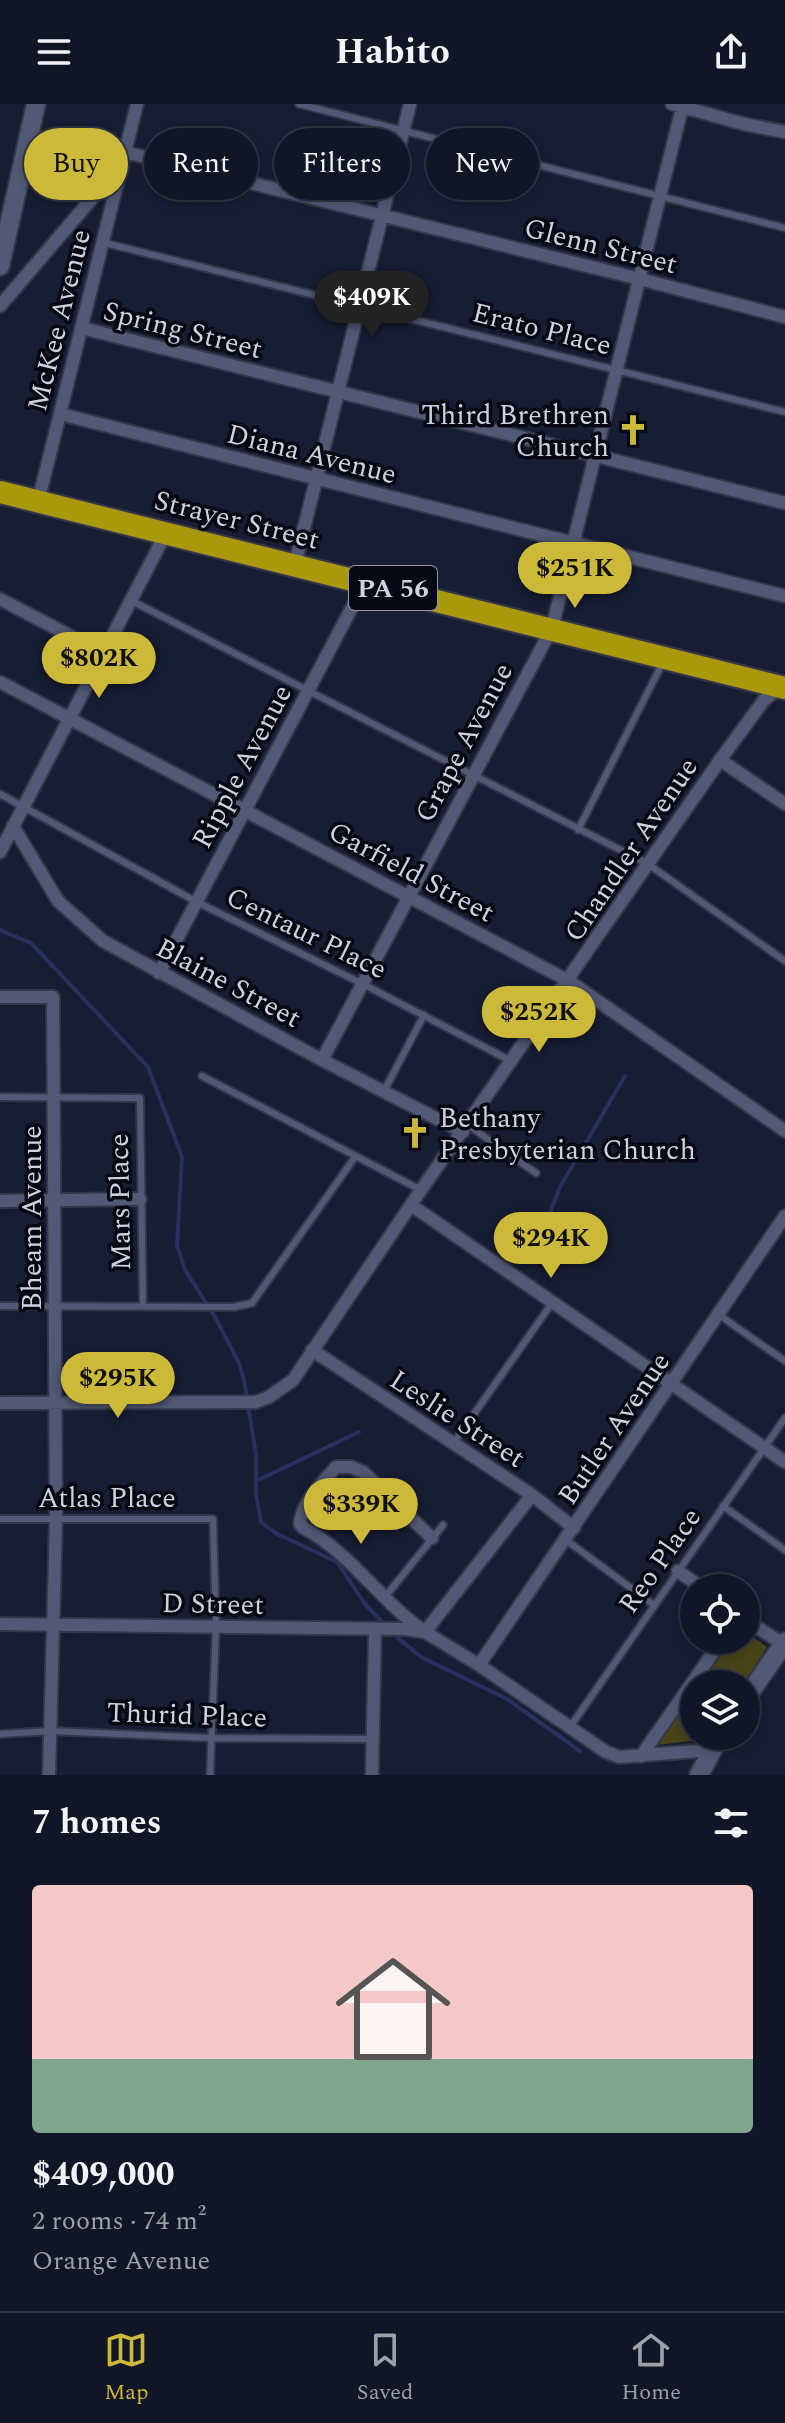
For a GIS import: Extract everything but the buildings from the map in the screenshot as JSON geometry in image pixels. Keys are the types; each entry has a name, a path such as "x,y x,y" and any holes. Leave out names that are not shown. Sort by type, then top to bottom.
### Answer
{"highway":[{"name":"Strayer Street","path":"0,492 784,686"}],"street":[{"path":"0,266 36,104"},
{"name":"McKee Avenue","path":"128,140 137,104"},
{"path":"404,128 410,104"},
{"path":"679,105 785,132"},
{"name":"Grape Avenue","path":"322,1060 552,628 640,279 679,105"},
{"name":"Glenn Street","path":"128,153 785,317"},
{"path":"0,306 91,200"},
{"name":"McKee Avenue","path":"38,502 113,200"},
{"path":"295,564 387,200"},
{"name":"Spring Street","path":"82,328 785,503"},
{"name":"Diana Avenue","path":"60,414 785,596"},
{"path":"0,852 166,533"},
{"name":"Ripple Avenue","path":"159,973 366,581"},
{"path":"0,599 103,653"},
{"name":"Garfield Street","path":"0,682 569,981 785,1131"},
{"name":"Chandler Avenue","path":"55,1403 262,1400 293,1380 720,760 764,700 784,686"},
{"path":"720,760 785,804"},
{"name":"Blaine Street","path":"13,826 58,901 103,941 322,1060 466,1129"},
{"name":"Bheam Avenue","path":"0,997 53,997 56,1519 49,1775"},
{"path":"0,1201 140,1199"},
{"path":"411,1205 785,1462"},
{"name":"Butler Avenue","path":"479,1665 785,1216"},
{"name":"Leslie Street","path":"312,1350 532,1495 574,1528"},
{"path":"0,1403 55,1403"},
{"name":"D Street","path":"432,1538 363,1472 351,1467 336,1467 306,1503 300,1524 339,1550 404,1618 606,1752 619,1757 680,1749"},
{"path":"425,1632 532,1495"},
{"path":"678,1571 682,1574"},
{"name":"D Street","path":"0,1624 404,1629 425,1632"},
{"path":"760,1628 784,1643 760,1678"},
{"path":"372,1775 378,1630"},
{"path":"641,1756 712,1654"},
{"path":"699,1775 712,1750"}],"lane":[{"path":"299,104 396,128"},
{"path":"410,132 785,228"},
{"name":"Erato Place","path":"101,242 785,412"},
{"path":"132,601 648,864 785,961"},
{"path":"578,830 666,657"},
{"name":"Centaur Place","path":"0,794 197,902 512,1061"},
{"path":"384,1091 424,1015"},
{"path":"202,1076 421,1190"},
{"path":"0,1097 54,1097"},
{"name":"Mars Place","path":"54,1097 140,1098 143,1306"},
{"path":"466,1129 536,1173"},
{"path":"0,1306 234,1307 252,1303 355,1157"},
{"path":"453,1444 552,1303"},
{"path":"718,1314 785,1361"},
{"name":"Reo Place","path":"570,1727 785,1418"},
{"path":"723,1506 785,1550"},
{"name":"Atlas Place","path":"0,1519 213,1519 216,1626"},
{"path":"384,1597 443,1525"},
{"path":"566,1540 654,1605"},
{"path":"210,1775 216,1626"},
{"name":"Thurid Place","path":"0,1734 51,1731 211,1738 374,1739"}],"shaded area":[{"path":"760,1642 767,1647 752,1670 710,1670 722,1654 760,1654"},
{"path":"680,1713 680,1742 657,1745"}],"waterway":[{"path":"0,930 31,943 148,1067 182,1157 177,1245 185,1270 215,1317 239,1363 244,1380 256,1455 256,1495 261,1522 277,1534 337,1562 365,1604 385,1625"},
{"path":"549,1264 550,1213 560,1187 625,1076"},
{"path":"256,1481 359,1432"},
{"path":"391,1632 421,1657 507,1699 580,1751"}],"place":[{"name":"Third Brethren Church","path":"633,430"},
{"name":"Bethany Presbyterian Church","path":"415,1133"}]}
